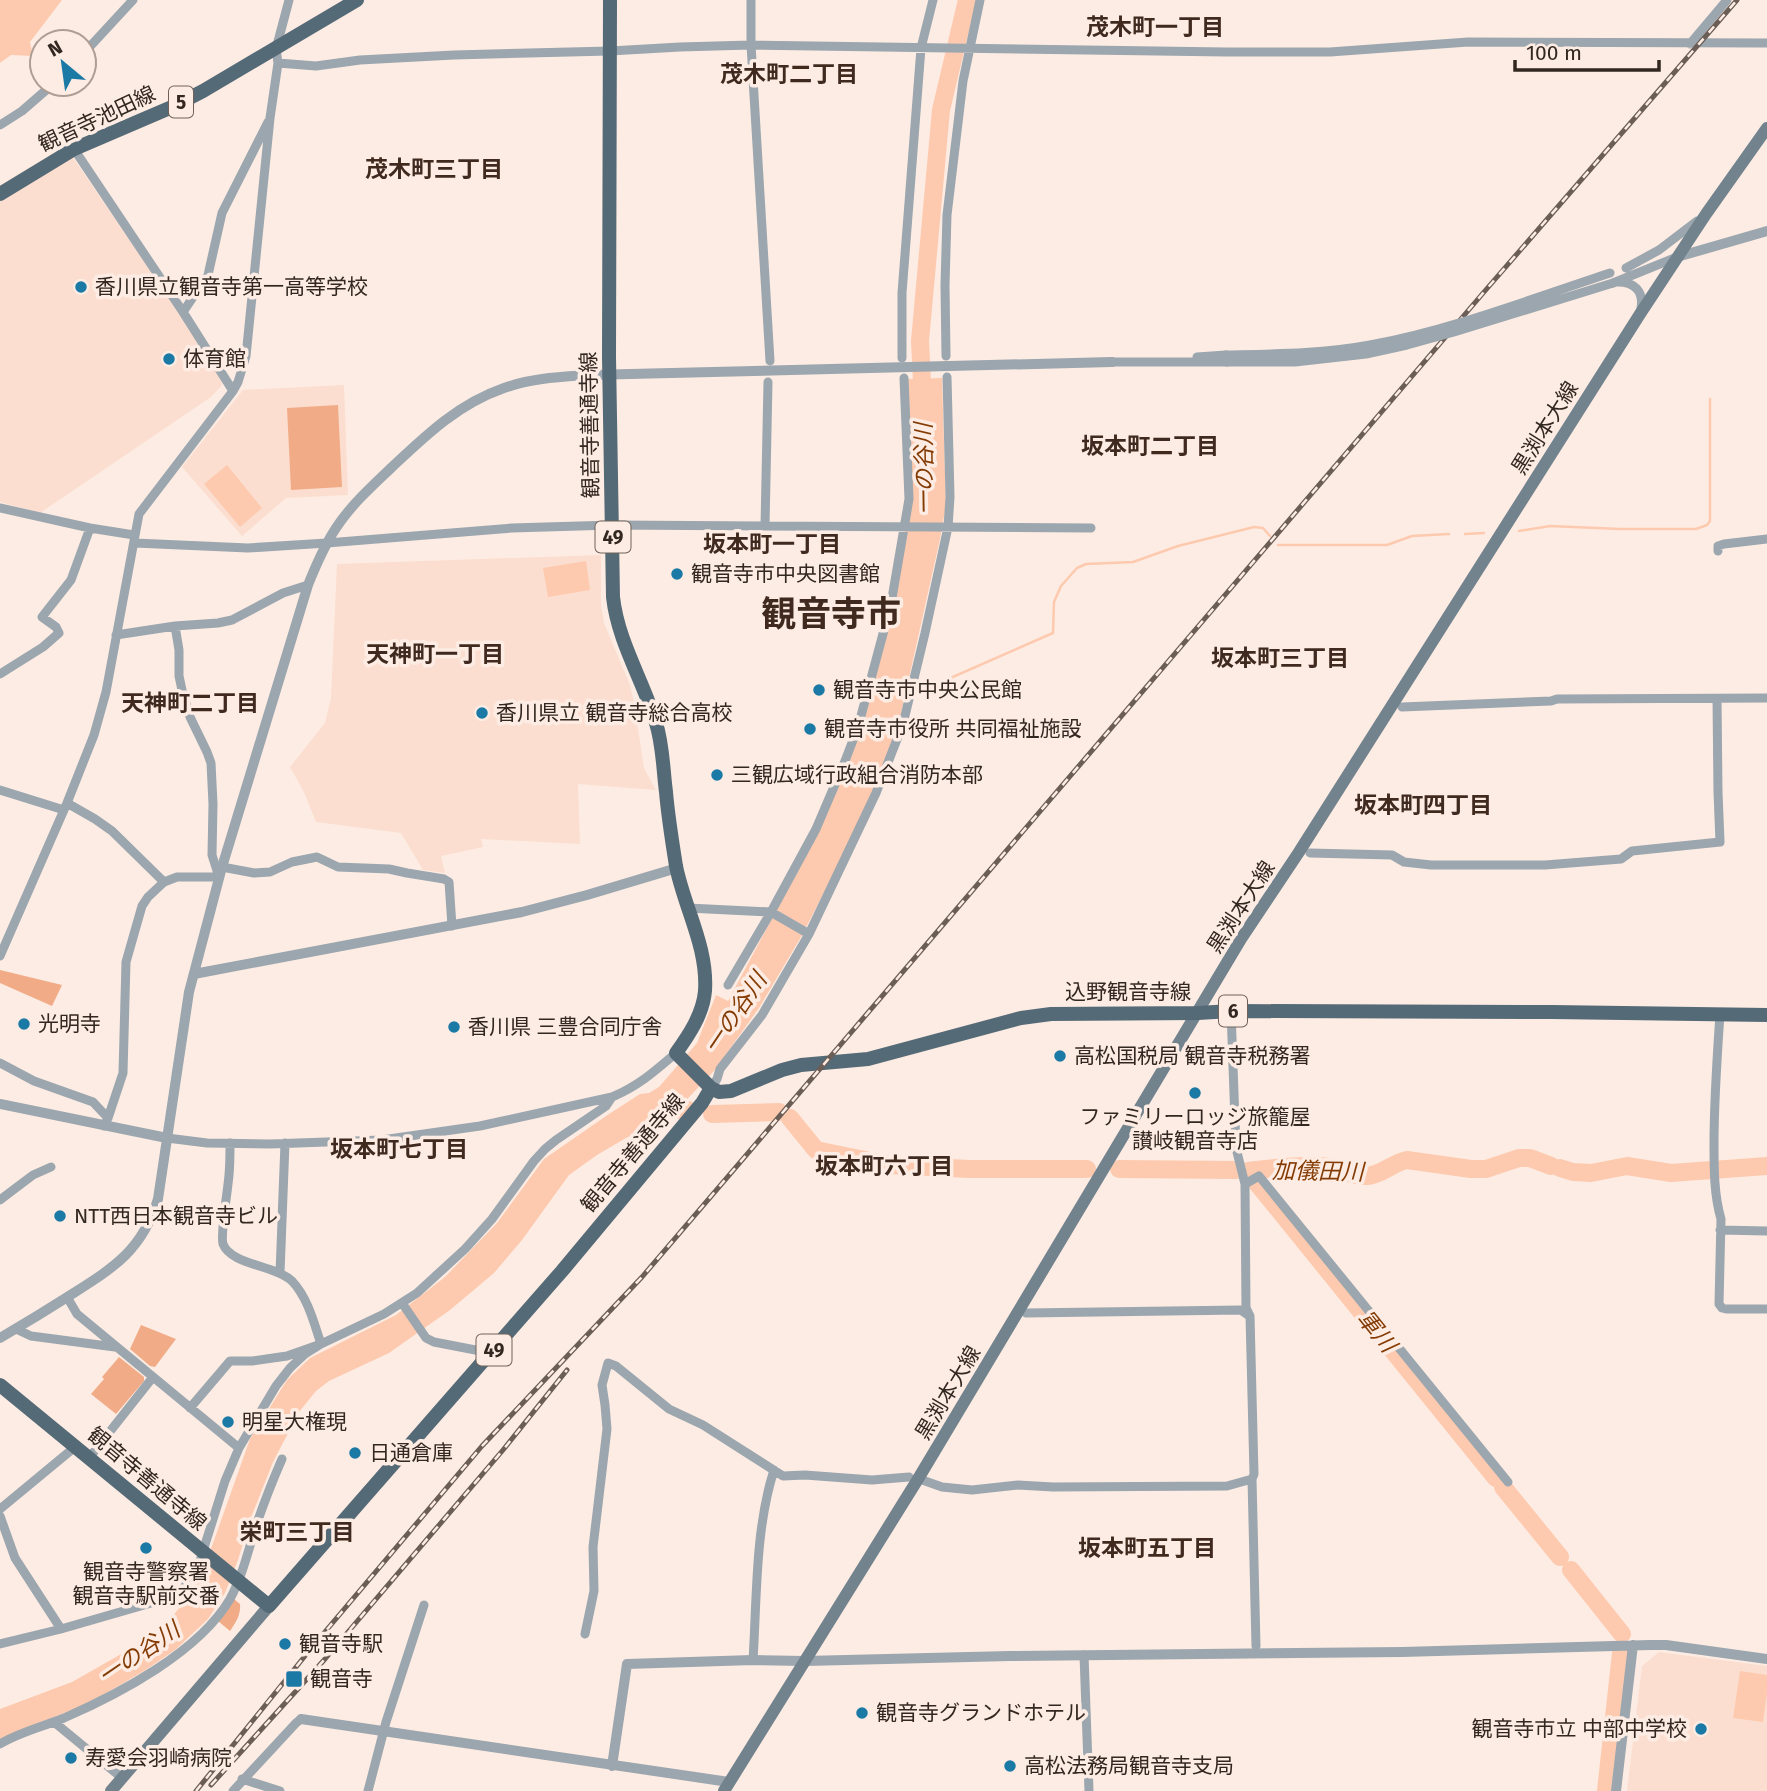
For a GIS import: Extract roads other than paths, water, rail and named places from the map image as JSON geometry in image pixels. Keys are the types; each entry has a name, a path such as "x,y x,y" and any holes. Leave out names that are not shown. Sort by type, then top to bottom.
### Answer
{"main road":[{"name":"観音寺池田線","path":"0,194 74,149 172,107 277,56 357,0"},
{"name":"観音寺善通寺線","path":"0,1385 269,1606 562,1271 702,1103 708,1086 678,1056 700,1012 705,992 699,943 677,868 668,817 658,727 625,645 615,612 610,375 610,0"},
{"name":"黒渕本大線","path":"727,1787 919,1479 1241,939 1658,286 1767,128"},
{"name":"込野観音寺線","path":"708,1086 719,1092 732,1091 801,1065 868,1059 1021,1018 1051,1014 1231,1011 1767,1015"},
{"path":"111,1791 269,1606"}],"street":[{"path":"98,38 133,0"},
{"path":"1,953 66,807 94,735 106,692 139,514 233,391 246,356 277,56 289,0"},
{"path":"751,0 751,45 769,361"},
{"path":"728,985 816,830 858,727 891,604 909,499 902,293 922,48 933,0"},
{"path":"708,1086 717,1079 720,1069 762,1015 809,934 877,793 903,724 948,527 950,497 945,285 947,215 963,81 980,0"},
{"path":"1690,44 1727,0"},
{"path":"277,56 316,66 360,60 454,55 751,45 1330,52 1468,42 1767,43"},
{"path":"0,125 37,98"},
{"path":"183,312 208,275 222,213 270,118"},
{"path":"74,149 233,391"},
{"path":"1226,359 1296,362 1366,354 1454,332 1611,277 1660,250 1706,214"},
{"path":"1626,268 1677,257 1767,230"},
{"path":"0,1338 112,1269 130,1251 154,1214 159,1199 189,992 221,872 308,585 337,526 373,485 433,429 466,404 503,388 548,378 1226,359 1337,350 1429,332 1652,267 1677,257"},
{"path":"1652,267 1658,267 1661,271 1658,286"},
{"path":"1611,277 1632,284 1639,291 1643,299 1640,314"},
{"path":"765,526 768,382"},
{"path":"0,508 134,539 248,548 512,528 613,525 1091,528"},
{"path":"0,674 59,633 56,627 42,617 71,580 90,528"},
{"path":"1718,551 1718,546 1724,544 1767,538"},
{"path":"116,635 232,620 283,593 308,585"},
{"path":"175,626 182,690 190,718 211,763 214,804 212,855 221,872"},
{"path":"1402,707 1557,699 1767,698"},
{"path":"1310,853 1392,855 1404,862 1432,865 1545,865 1621,859 1632,851 1720,842 1717,699"},
{"path":"0,790 66,807 95,819 112,831 163,882"},
{"path":"106,1122 123,1073 125,962 142,906 163,882 177,877 221,872 270,872 292,862 317,857 338,867 389,869 444,878 449,882 452,926"},
{"path":"194,974 522,912 677,868"},
{"path":"688,908 771,912 809,934"},
{"path":"1231,1011 1236,1148 1245,1184 1256,1646"},
{"path":"1720,1014 1714,1088 1714,1169 1717,1208 1721,1219 1719,1304 1726,1309 1767,1309"},
{"path":"0,1104 106,1122 167,1138 207,1143 382,1140 506,1121 612,1097 632,1088 678,1056"},
{"path":"0,1063 34,1081 93,1102 106,1122"},
{"path":"0,1644 158,1601 183,1589 198,1567 225,1481 239,1448 276,1386 290,1368 321,1344 364,1324 417,1293 465,1249 492,1219 545,1149 606,1106 612,1097"},
{"path":"230,1143 230,1172 222,1241 227,1252 280,1273 294,1283 310,1310 321,1344"},
{"path":"280,1273 285,1143"},
{"path":"0,1200 33,1175 51,1167"},
{"path":"1245,1184 1259,1176 1508,1482"},
{"path":"1720,1230 1767,1231"},
{"path":"67,1297 77,1314 239,1448"},
{"path":"402,1303 426,1338 491,1353"},
{"path":"1027,1313 1241,1310 1250,1316"},
{"path":"16,1329 31,1336 116,1348"},
{"path":"190,1408 230,1361 287,1356 321,1344"},
{"path":"585,1634 594,1591 593,1547 607,1429 601,1385 608,1363 617,1366 669,1409 704,1425 783,1476 872,1480 909,1477"},
{"path":"89,1458 153,1377"},
{"path":"0,1509 75,1447"},
{"path":"0,1744 113,1694 175,1656 216,1620 238,1581 282,1459"},
{"path":"752,1660 762,1521 766,1493 774,1469"},
{"path":"925,1481 942,1487 972,1490 1018,1485 1227,1486 1252,1479"},
{"path":"0,1516 15,1558 61,1629"},
{"path":"368,1791 424,1605"},
{"path":"612,1766 627,1664 1402,1652 1633,1645 1666,1645 1767,1659"},
{"path":"1616,1791 1633,1645"},
{"path":"1084,1655 1089,1791"},
{"path":"233,1791 301,1719 612,1766 727,1787"},
{"path":"54,1722 122,1778"},
{"path":"242,1779 280,1791"}],"water":[{"path":"0,0 62,0 41,28 28,28 28,56 11,55 0,63"},
{"path":"942,378 946,505 896,736 852,839 801,937 759,1008 714,1071 670,1117 626,1138 569,1175 522,1240 494,1273 450,1310 389,1353 329,1381 316,1391 299,1412 273,1462 225,1593 208,1619 175,1650 108,1692 0,1740 0,1709 72,1682 160,1632 191,1593 202,1574 250,1439 287,1380 310,1358 396,1315 445,1277 497,1223 544,1159 640,1094 649,1093 659,1087 697,1043 716,995 728,1001 818,832 859,735 905,539 907,379"},
{"path":"227,465 262,508 240,527 204,484"},
{"path":"586,561 590,590 548,597 543,568"},
{"path":"1740,1671 1767,1675 1763,1722 1733,1718"}],"waterway":[{"name":"一の谷川","path":"923,402 920,341 941,110 967,0"},
{"path":"1519,531 1550,526 1696,529 1707,525 1710,521 1710,399"},
{"path":"914,694 1053,633 1054,602 1061,586 1077,568 1086,564 1133,562 1178,546 1254,527 1263,528 1270,536"},
{"path":"1465,534 1484,533"},
{"path":"1278,545 1387,545 1412,536 1449,534"},
{"name":"加儀田川","path":"655,1109 688,1110"},
{"name":"加儀田川","path":"712,1114 779,1112"},
{"name":"加儀田川","path":"790,1118 816,1150 889,1165 970,1169 1087,1169"},
{"name":"加儀田川","path":"1248,1171 1320,1166 1367,1176 1407,1160 1486,1169 1519,1158 1530,1158 1551,1166"},
{"name":"加儀田川","path":"1560,1168 1591,1173 1627,1166 1671,1173 1767,1166"},
{"name":"加儀田川","path":"1119,1169 1236,1170"},
{"name":"軍川","path":"1257,1183 1496,1478"},
{"name":"軍川","path":"1503,1487 1560,1557"},
{"name":"軍川","path":"1571,1570 1622,1634"},
{"name":"軍川","path":"1606,1791 1621,1653"}],"railway":[{"path":"196,1791 313,1646 482,1446 642,1277 1737,0"},
{"path":"211,1785 325,1659 503,1450 567,1370"}],"place":[{"name":"香川県立観音寺第一高等学校","path":"81,287"},
{"name":"体育館","path":"169,359"},
{"name":"観音寺市中央図書館","path":"677,574"},
{"name":"観音寺市中央公民館","path":"819,690"},
{"name":"香川県立 観音寺総合高校","path":"482,713"},
{"name":"観音寺市役所 共同福祉施設","path":"810,729"},
{"name":"三観広域行政組合消防本部","path":"717,775"},
{"name":"光明寺","path":"24,1024"},
{"name":"香川県 三豊合同庁舎","path":"454,1027"},
{"name":"高松国税局 観音寺税務署","path":"1060,1056"},
{"name":"ファミリーロッジ旅籠屋 讃岐観音寺店","path":"1195,1093"},
{"name":"NTT西日本観音寺ビル","path":"60,1216"},
{"name":"明星大権現","path":"228,1422"},
{"name":"日通倉庫","path":"355,1453"},
{"name":"観音寺警察署 観音寺駅前交番","path":"146,1548"},
{"name":"観音寺駅","path":"285,1644"},
{"name":"観音寺","path":"294,1679"},
{"name":"観音寺グランドホテル","path":"862,1713"},
{"name":"観音寺市立 中部中学校","path":"1701,1729"},
{"name":"寿愛会羽崎病院","path":"71,1758"},
{"name":"高松法務局観音寺支局","path":"1010,1766"}],"district":[{"name":"茂木町一丁目","path":"1155,27"},
{"name":"茂木町二丁目","path":"789,74"},
{"name":"茂木町三丁目","path":"434,169"},
{"name":"坂本町二丁目","path":"1150,446"},
{"name":"坂本町一丁目","path":"772,544"},
{"name":"観音寺市","path":"831,614"},
{"name":"天神町一丁目","path":"435,654"},
{"name":"坂本町三丁目","path":"1280,658"},
{"name":"天神町二丁目","path":"190,703"},
{"name":"坂本町四丁目","path":"1423,805"},
{"name":"坂本町七丁目","path":"399,1149"},
{"name":"坂本町六丁目","path":"884,1166"},
{"name":"栄町三丁目","path":"297,1532"},
{"name":"坂本町五丁目","path":"1147,1548"}]}
